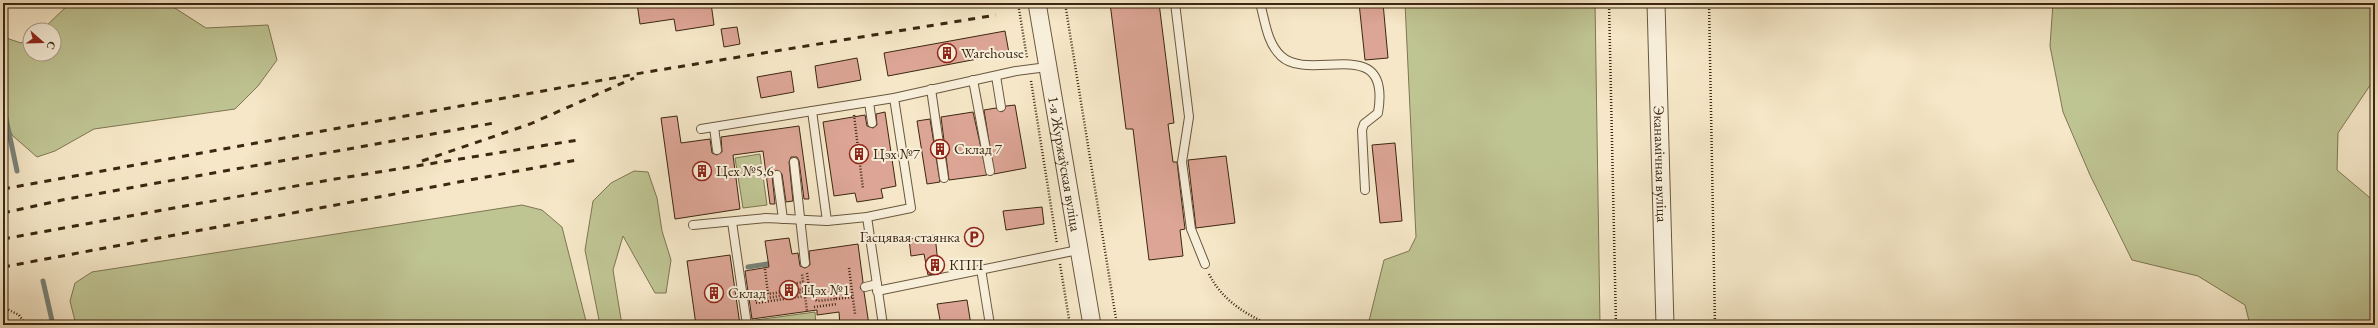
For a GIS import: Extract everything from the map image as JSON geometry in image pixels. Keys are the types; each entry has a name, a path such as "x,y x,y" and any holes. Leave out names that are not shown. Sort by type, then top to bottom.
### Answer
{"street":[{"name":"1-я Журжаўская вуліца","path":"1037,3 1092,325"},
{"name":"Эканамічная вуліца","path":"1656,3 1665,325"}],"lane":[{"path":"1175,3 1189,116 1182,162 1191,230 1204,264"},
{"path":"1260,3 1269,38 1274,49 1282,57 1293,63 1306,65 1348,63 1371,72 1376,78 1379,105 1378,113 1364,124 1361,137 1365,190"},
{"path":"701,129 894,98 973,80 1047,67"},
{"path":"996,76 1001,107"},
{"path":"973,80 990,171"},
{"path":"931,90 944,178"},
{"path":"693,226 783,219 828,221 867,217 912,208 894,98"},
{"path":"869,102 872,123"},
{"path":"812,111 828,221"},
{"path":"714,127 717,150"},
{"path":"794,162 805,263"},
{"path":"777,175 783,219"},
{"path":"867,217 883,325"},
{"path":"732,222 747,325"},
{"path":"865,287 877,288 1078,250"},
{"path":"981,269 990,325"}],"path":[{"path":"1018,3 1070,325"},
{"path":"1066,3 1117,325"},
{"path":"1609,3 1616,325"},
{"path":"1709,3 1715,325"},
{"path":"853,104 863,189"},
{"path":"805,263 810,291 817,301 852,297"},
{"path":"1204,264 1215,285 1227,299 1244,312 1270,325"},
{"path":"849,268 855,314"},
{"path":"765,269 768,294 804,289"},
{"path":"782,286 803,282"},
{"path":"807,311 805,296 754,301 810,291"},
{"path":"814,307 837,304"},
{"path":"3,307 19,315 26,325"}],"green space":[{"path":"70,3 167,3 206,28 268,25 277,60 258,86 235,109 94,129 55,151 37,157 13,136 3,119 3,37 22,42 22,62 62,62 62,22 50,22"},
{"path":"1405,3 1595,3 1600,325 1368,325 1384,260 1409,251 1416,237"},
{"path":"2053,3 2375,3 2375,78 2338,133 2337,170 2375,202 2371,276 2375,296 2375,325 2250,325 2245,305 2198,276 2132,260 2090,175 2063,112 2050,46"},
{"path":"760,154 767,205 743,208 735,158"},
{"path":"634,171 648,172 657,198 662,231 671,260 666,293 655,293 623,236 613,270 622,325 600,325 585,250 593,201 611,183"},
{"path":"522,205 542,210 562,227 587,325 76,325 70,301 75,283 92,272"},
{"path":"815,312 816,325 757,325 756,320"}],"building":[{"path":"637,3 711,3 714,25 676,31 674,19 640,24"},
{"path":"1110,3 1159,3 1174,123 1168,124 1173,162 1177,162 1185,229 1180,230 1183,256 1149,260 1133,129 1126,129"},
{"path":"1359,3 1383,3 1388,58 1365,60"},
{"path":"737,27 740,44 724,47 721,29"},
{"name":"Warehouse","path":"1005,31 1009,53 888,76 884,53"},
{"path":"857,58 861,80 818,88 815,66"},
{"path":"791,71 794,92 761,98 757,77"},
{"path":"1015,105 1026,168 994,174 984,110 996,108 1002,112 1006,106"},
{"name":"Цэх №7","path":"885,112 896,186 881,189 883,198 857,202 855,193 834,196 823,122 865,115 867,126 873,128 877,125 876,114"},
{"path":"973,112 987,175 949,180 941,117"},
{"name":"Цех №5,6","path":"677,116 681,143 710,139 712,153 717,155 722,152 721,137 799,126 809,199 804,199 799,161 797,157 791,157 789,162 793,201 786,202 782,174 776,170 772,175 775,204 770,204 763,151 733,155 740,209 675,219 661,118"},
{"path":"930,119 940,182 927,184 917,121"},
{"path":"1395,143 1402,221 1380,223 1372,145"},
{"path":"1226,156 1235,223 1196,228 1188,160"},
{"path":"1042,207 1044,224 1006,230 1003,211"},
{"path":"935,235 939,273 928,275 924,254 911,256 909,239"},
{"path":"789,238 792,254 798,253 800,266 805,268 810,265 809,251 858,244 863,282 860,288 864,292 869,325 840,325 839,312 817,315 817,310 752,319 745,271 769,267 765,241"},
{"name":"Склад","path":"730,255 740,325 696,325 687,261"},
{"path":"967,300 971,325 941,325 937,304"}],"waterway":[{"path":"3,104 17,171"},
{"path":"748,267 774,263"},
{"path":"43,281 53,325"}],"railway":[{"path":"3,189 647,72 996,15"},
{"path":"422,161 530,124 634,78"},
{"path":"3,213 62,200 494,123"},
{"path":"3,239 329,180 578,140"},
{"path":"3,267 577,160"}],"place":[{"name":"Warehouse","path":"947,53"},
{"name":"Склад 7","path":"940,149"},
{"name":"Цэх №7","path":"859,154"},
{"name":"Цех №5,6","path":"702,171"},
{"name":"Гасцявая стаянка","path":"974,237"},
{"name":"КПП","path":"935,265"},
{"name":"Цэх №1","path":"789,290"},
{"name":"Склад","path":"714,293"}]}
